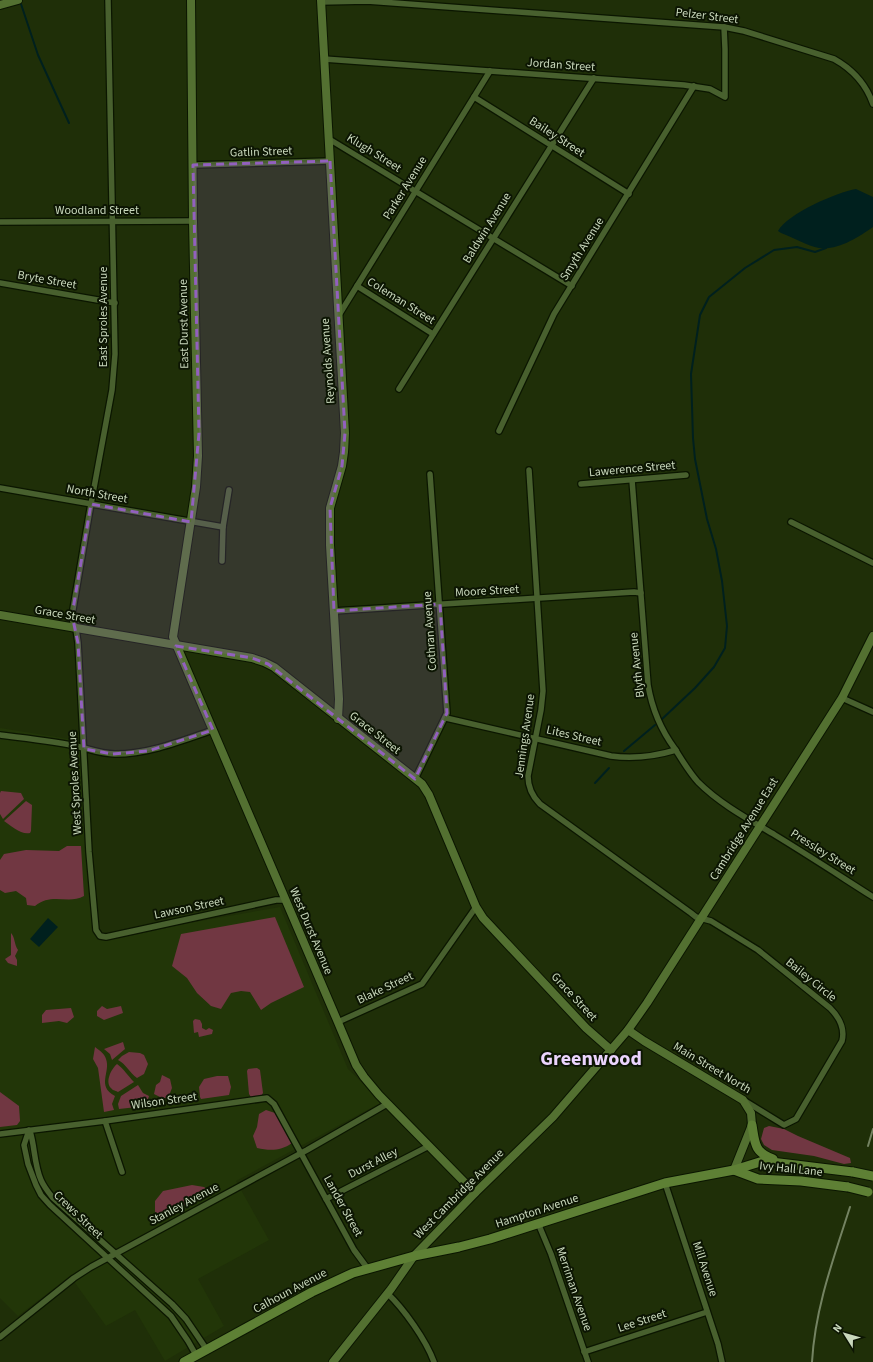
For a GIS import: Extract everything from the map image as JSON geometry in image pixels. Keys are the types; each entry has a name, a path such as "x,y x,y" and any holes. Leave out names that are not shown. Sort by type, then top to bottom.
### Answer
{"main road":[{"path":"752,1125 756,1145 763,1155 786,1164"},
{"name":"Ivy Hall Lane","path":"734,1170 763,1161 853,1172 873,1176"},
{"name":"Ivy Hall Lane","path":"734,1170 758,1179 801,1181 848,1187 870,1193"},
{"name":"Hampton Avenue","path":"414,1256 459,1247 665,1183 734,1170"},
{"name":"Calhoun Avenue","path":"184,1362 312,1292 341,1278 414,1256"}],"street":[{"path":"0,5 18,0"},
{"name":"East Sproles Avenue","path":"76,629 72,615 112,390 115,354 108,0"},
{"name":"East Durst Avenue","path":"176,646 172,637 196,487 198,448 193,221 191,0"},
{"name":"Pelzer Street","path":"321,1 367,1 724,27 744,31 834,59 847,67 860,80 869,94 873,104"},
{"name":"Reynolds Avenue","path":"321,1 345,442 342,466 330,508 330,545 339,699 338,719"},
{"name":"Jordan Street","path":"324,59 694,86 710,89 725,97 724,27"},
{"name":"Parker Avenue","path":"338,317 490,71"},
{"name":"Baldwin Avenue","path":"399,389 594,78"},
{"name":"Smyth Avenue","path":"499,430 548,326 694,86"},
{"name":"Bailey Street","path":"474,97 629,194"},
{"name":"Klugh Street","path":"329,139 493,240 572,286"},
{"name":"Gatlin Street","path":"193,165 330,161"},
{"name":"Woodland Street","path":"0,222 193,221"},
{"name":"Bryte Street","path":"0,283 115,303"},
{"name":"Coleman Street","path":"357,286 434,334"},
{"name":"Jennings Avenue","path":"529,470 543,691 542,710 528,779 531,792 537,802 691,913 702,918"},
{"name":"Cothran Avenue","path":"415,778 446,718 447,713 430,474"},
{"name":"Lawerence Street","path":"581,484 686,475"},
{"name":"Blyth Avenue","path":"632,480 650,695 660,724 691,774 706,789 760,827"},
{"name":"North Street","path":"0,488 224,527"},
{"path":"222,561 224,527 229,490"},
{"path":"791,522 873,563"},
{"name":"Moore Street","path":"334,611 641,592"},
{"name":"Grace Street","path":"0,615 252,658 264,662 274,668 422,784 429,795 476,907 483,918 581,1022 611,1050"},
{"name":"West Sproles Avenue","path":"76,629 89,852 96,930 98,935"},
{"name":"Cambridge Avenue East","path":"628,1030 648,1003 842,698 873,636"},
{"name":"West Durst Avenue","path":"176,646 361,1073 387,1104 475,1193"},
{"path":"842,698 873,712"},
{"name":"Lites Street","path":"446,718 626,758 651,757 676,750"},
{"path":"0,735 75,746 94,752 113,754 160,749 213,730"},
{"name":"Pressley Street","path":"760,827 774,834 873,897"},
{"name":"Lawson Street","path":"98,935 106,937 276,900 285,900"},
{"name":"Blake Street","path":"338,1022 422,984 476,907"},
{"name":"Bailey Circle","path":"702,918 711,921 758,950 830,1008 840,1021 843,1033 842,1041 796,1119 784,1125"},
{"name":"West Cambridge Avenue","path":"333,1362 414,1256 475,1193 545,1126 628,1030"},
{"name":"Main Street North","path":"628,1030 784,1125"},
{"name":"Wilson Street","path":"0,1134 267,1098 274,1104 301,1153"},
{"path":"734,1170 752,1125 751,1113 743,1100"},
{"name":"Stanley Avenue","path":"0,1337 74,1278 107,1258 301,1153 387,1104"},
{"path":"105,1121 122,1172"},
{"name":"Crews Street","path":"30,1130 36,1164 41,1181 53,1198 172,1304 186,1319 207,1350"},
{"name":"Crews Street","path":"30,1130 24,1145 31,1175 41,1195 171,1316 196,1356"},
{"name":"Durst Alley","path":"326,1199 429,1146"},
{"name":"Lander Street","path":"301,1153 354,1250 368,1269"},
{"name":"Mill Avenue","path":"665,1183 718,1344 722,1362"},
{"name":"Merriman Avenue","path":"538,1223 551,1254 588,1362"},
{"path":"387,1292 417,1330 426,1344 434,1362"},
{"name":"Lee Street","path":"584,1352 707,1312"}],"highlighted area":[{"path":"330,161 345,433 342,466 330,508 334,611 440,604 447,713 415,779 268,664 252,658 176,646 213,730 148,751 113,754 84,749 78,643 72,615 91,504 191,522 199,433 193,165"}],"shaded area":[{"path":"0,728 82,741 94,931 104,938 280,907 348,1069 382,1102 236,1181 269,1240 198,1279 224,1326 165,1361 135,1310 106,1326 70,1276 18,1316 0,1298"},
{"path":"1,791 21,793 24,799 3,819 0,814"},
{"path":"26,801 32,805 30,833 23,833 16,830 4,821"},
{"path":"67,846 81,846 84,896 72,899 48,900 35,906 27,905 26,898 16,891 5,893 0,890 0,860 4,854 26,850 59,851"},
{"path":"275,917 304,987 271,1003 261,1010 250,992 241,991 231,993 221,1009 211,1006 197,993 187,978 172,966 181,934"},
{"path":"11,933 18,950 15,956 17,966 8,963 5,959 11,955"},
{"path":"102,1006 107,1009 121,1006 123,1013 104,1020 97,1016 97,1011"},
{"path":"71,1008 74,1017 67,1023 59,1021 42,1023 42,1015 46,1010"},
{"path":"195,1019 200,1020 202,1028 206,1030 209,1028 213,1030 212,1034 199,1037 198,1032 194,1033 193,1021"},
{"path":"123,1042 125,1049 112,1060 110,1054 104,1049"},
{"path":"95,1047 106,1059 107,1069 105,1083 109,1092 115,1096 112,1104 114,1110 104,1112 98,1068 93,1059"},
{"path":"129,1052 144,1055 148,1064 144,1074 137,1078 118,1060"},
{"path":"117,1064 134,1082 118,1092 112,1089 108,1080"},
{"path":"257,1068 260,1070 263,1093 261,1096 251,1097 249,1094 247,1071 248,1069"},
{"path":"162,1075 170,1079 172,1088 168,1098 162,1098 154,1094 156,1085 160,1082"},
{"path":"217,1076 228,1076 231,1087 229,1095 201,1099 199,1087 204,1079"},
{"path":"138,1085 143,1093 149,1096 146,1106 119,1109 118,1104 121,1096"},
{"path":"0,1092 19,1106 20,1121 17,1125 0,1127"},
{"path":"266,1110 275,1113 292,1143 288,1146 275,1150 257,1148 253,1136 257,1127 259,1114"},
{"path":"769,1126 784,1129 850,1158 851,1163 844,1164 814,1156 772,1150 764,1145 761,1139 764,1128"},
{"path":"192,1185 204,1187 208,1190 207,1194 191,1201 169,1215 155,1212 155,1201 163,1191"}],"water":[{"path":"856,189 873,197 873,227 855,239 833,247 819,248 778,231 783,224 791,218 813,205 837,194"},
{"path":"48,918 58,927 39,947 30,939"}],"waterway":[{"path":"21,4 38,55 69,123"},
{"path":"661,720 695,688 714,667 725,648 727,626 722,581 716,549 707,519 695,459 693,438 691,374 700,315 709,297 745,268 774,250 797,247 815,252 826,248"},
{"path":"624,751 655,725"},
{"path":"595,783 609,768"}],"railway":[{"path":"868,1146 873,1129"},
{"path":"812,1362 821,1302 850,1207"}],"district":[{"name":"Greenwood","path":"591,1059"}]}
